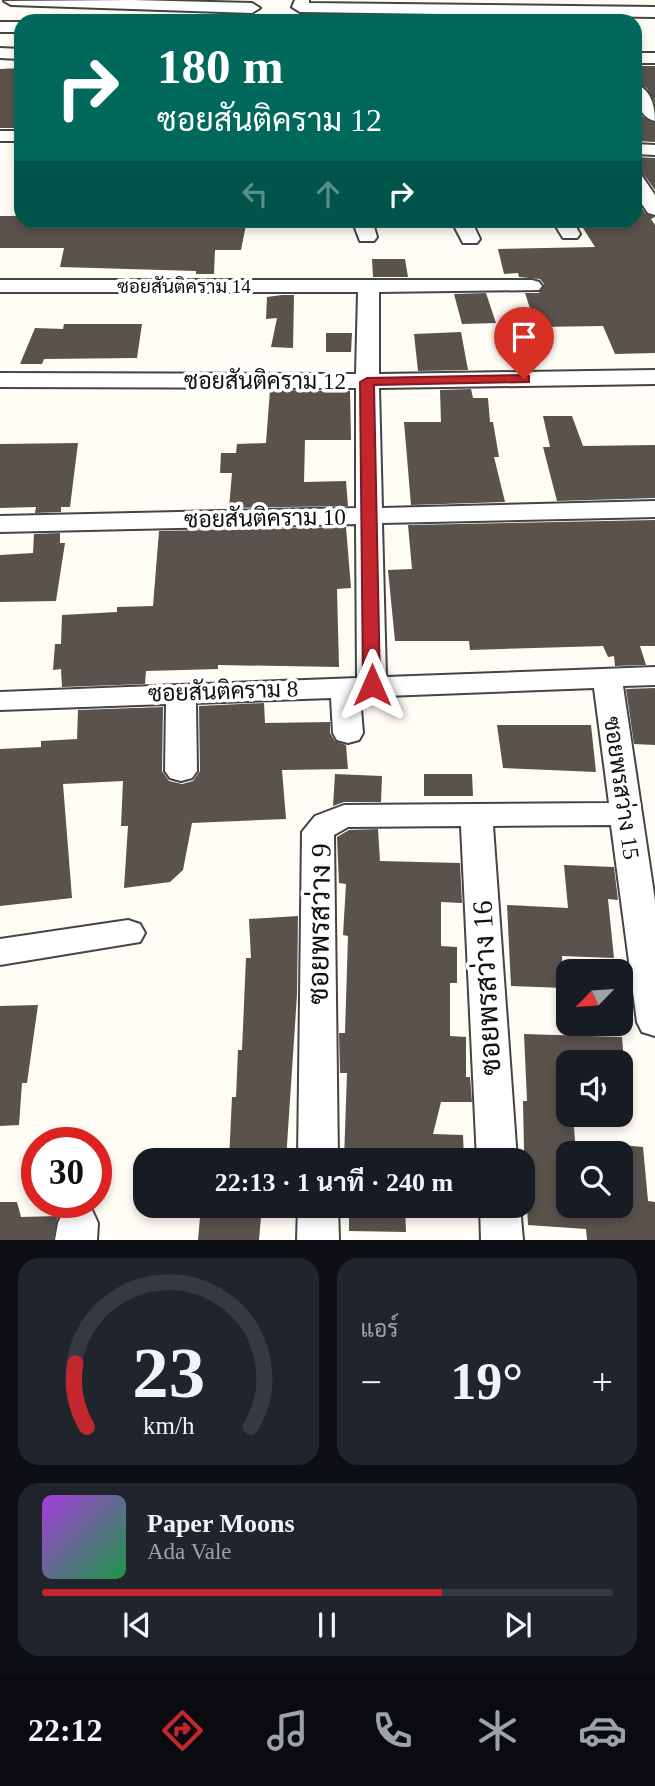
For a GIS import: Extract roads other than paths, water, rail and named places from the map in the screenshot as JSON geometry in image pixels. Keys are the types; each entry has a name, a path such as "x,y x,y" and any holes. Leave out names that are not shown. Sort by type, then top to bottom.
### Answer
{"street":[{"path":"302,0 300,7 363,4 598,6 655,12"},
{"path":"5,7 252,10"},
{"path":"642,98 655,116"},
{"path":"642,190 655,209"},
{"name":"ซอยสันติคราม 14","path":"0,286 532,286"},
{"path":"348,733 359,685 371,516 367,382 369,287"},
{"name":"ซอยสันติคราม 12","path":"0,380 367,382 655,377"},
{"name":"ซอยสันติคราม 10","path":"0,524 655,509"},
{"name":"ซอยสันติคราม 8","path":"0,701 359,685 655,676"},
{"name":"ซอยพรสว่าง 15","path":"607,678 655,1022"},
{"path":"181,693 181,771"},
{"name":"ซอยพรสว่าง 9","path":"318,1148 318,832 326,824 344,816 626,814"},
{"name":"ซอยพรสว่าง 16","path":"476,815 496,1148"},
{"path":"0,952 128,933"},
{"path":"318,1218 318,1240"},
{"path":"500,1218 502,1240"}]}
